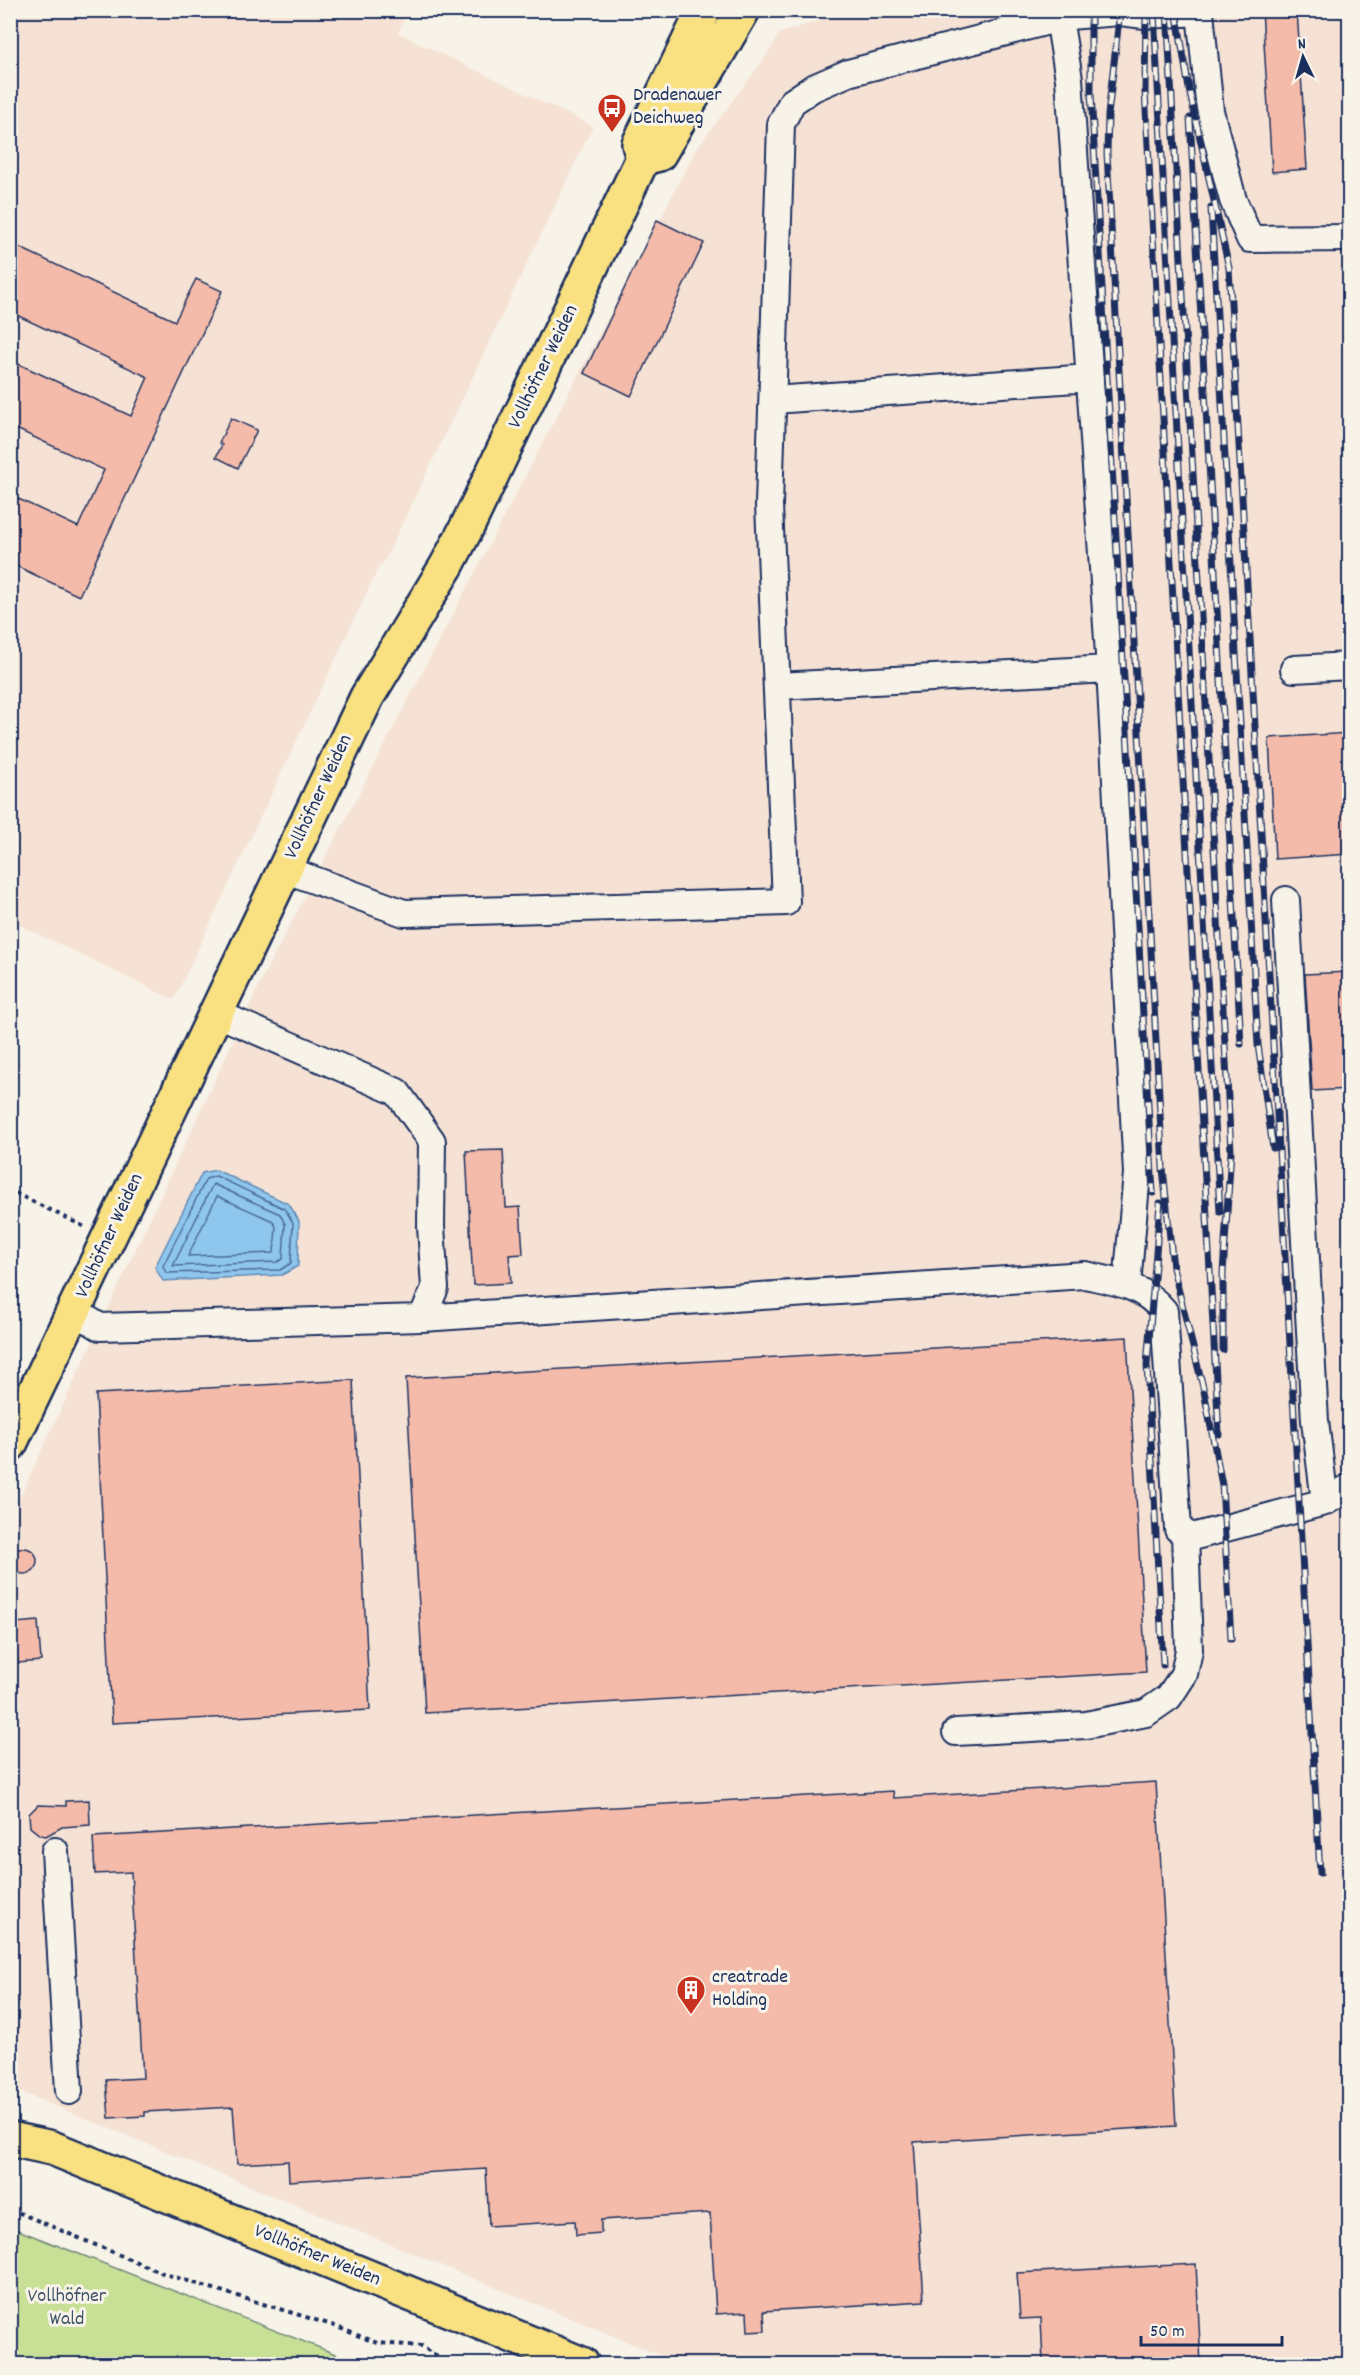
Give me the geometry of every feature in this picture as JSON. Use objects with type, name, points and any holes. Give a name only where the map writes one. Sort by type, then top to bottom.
[{"type":"main road","name":"Vollhöfner Weiden","points":[[10,1444],[367,697],[447,565],[467,527],[643,158],[639,144],[704,10]]},
{"type":"main road","points":[[643,158],[659,154],[743,10]]},
{"type":"main road","name":"Vollhöfner Weiden","points":[[10,2119],[52,2148]]},
{"type":"main road","name":"Vollhöfner Weiden","points":[[10,2139],[52,2148],[582,2364]]},
{"type":"lane","points":[[284,868],[404,913],[786,902],[769,505],[781,124],[792,102],[813,88],[848,73],[1059,18],[1101,13],[1145,15],[1200,12],[1210,111],[1233,200],[1250,239],[1350,238]]},
{"type":"lane","points":[[1059,18],[1069,79],[1110,669],[1137,1173],[1127,1285]]},
{"type":"lane","points":[[773,400],[1090,378]]},
{"type":"lane","points":[[1294,669],[1350,666]]},
{"type":"lane","points":[[777,686],[1110,669]]},
{"type":"lane","points":[[1286,900],[1316,1421],[1325,1502]]},
{"type":"lane","points":[[216,1013],[397,1092],[432,1141],[431,1226],[435,1288],[422,1318]]},
{"type":"lane","points":[[74,1311],[100,1327],[422,1318],[1085,1275],[1127,1285],[1151,1295],[1164,1311],[1178,1529],[1192,1537],[1325,1502],[1350,1487]]},
{"type":"lane","points":[[956,1732],[1086,1725],[1146,1713],[1169,1697],[1184,1674],[1189,1650],[1185,1533]]},
{"type":"lane","points":[[55,1851],[69,2091]]},
{"type":"path","points":[[10,1202],[13,1192],[108,1239]]},
{"type":"path","points":[[10,2209],[165,2274],[332,2325],[377,2343],[408,2343],[422,2346],[436,2356],[440,2364]]},
{"type":"shaded area","points":[[852,10],[1349,11],[1349,2364],[681,2364],[11,2088],[10,1518],[265,973],[697,148],[767,55],[780,33]]},
{"type":"shaded area","points":[[10,11],[408,11],[398,33],[593,126],[384,562],[379,567],[174,1000],[11,921]]},
{"type":"green space","name":"Vollhöfner Wald","points":[[10,2227],[361,2364],[11,2364]]},
{"type":"water","points":[[216,1170],[289,1204],[299,1221],[298,1266],[282,1275],[163,1281],[155,1267],[202,1173]]},
{"type":"building","points":[[1262,10],[1297,10],[1307,169],[1272,172]]},
{"type":"building","points":[[657,220],[704,243],[631,396],[584,373]]},
{"type":"building","points":[[10,243],[175,321],[196,279],[222,291],[79,596],[10,563],[10,495],[78,527],[104,470],[10,426],[10,360],[131,416],[148,377],[10,312]]},
{"type":"building","points":[[231,418],[257,430],[238,468],[216,457],[222,445],[219,443]]},
{"type":"building","points":[[1350,733],[1350,854],[1275,859],[1269,738]]},
{"type":"building","points":[[1350,972],[1350,1089],[1312,1091],[1305,974]]},
{"type":"building","points":[[503,1150],[506,1208],[520,1207],[523,1254],[509,1255],[511,1283],[473,1285],[466,1151]]},
{"type":"building","points":[[1127,1337],[1146,1672],[425,1713],[406,1378]]},
{"type":"building","points":[[353,1380],[370,1710],[112,1723],[96,1394]]},
{"type":"building","points":[[24,1548],[33,1552],[37,1561],[33,1570],[24,1574],[15,1570],[11,1561],[15,1552]]},
{"type":"building","points":[[38,1621],[41,1661],[18,1663],[15,1623]]},
{"type":"building","points":[[1156,1782],[1176,2126],[914,2142],[924,2301],[764,2311],[765,2331],[748,2332],[747,2312],[716,2314],[710,2213],[601,2220],[601,2233],[576,2235],[575,2221],[489,2226],[486,2169],[289,2181],[288,2161],[237,2164],[233,2107],[145,2112],[145,2116],[109,2118],[106,2080],[143,2078],[131,1872],[95,1874],[93,1837],[893,1791],[894,1798]]},
{"type":"building","points":[[89,1800],[90,1825],[62,1827],[46,1836],[40,1835],[30,1827],[29,1814],[38,1805],[66,1806],[66,1801]]},
{"type":"building","points":[[1196,2264],[1201,2364],[1043,2364],[1041,2318],[1020,2319],[1017,2273]]},
{"type":"railway","points":[[1091,10],[1091,93],[1153,1193]]},
{"type":"railway","points":[[1120,10],[1108,115],[1107,153],[1163,1168],[1173,1268],[1204,1391],[1222,1485],[1231,1639]]},
{"type":"railway","points":[[1146,10],[1145,91],[1219,1434]]},
{"type":"railway","points":[[1167,10],[1231,1151],[1223,1273],[1223,1350]]},
{"type":"railway","points":[[1176,10],[1189,89],[1229,268],[1320,1873]]},
{"type":"railway","points":[[1154,13],[1220,1212]]},
{"type":"railway","points":[[1190,118],[1241,1044]]},
{"type":"railway","points":[[1211,208],[1258,1045],[1273,1148]]},
{"type":"railway","points":[[1160,1203],[1147,1365],[1163,1665]]},
{"type":"place","name":"Dradenauer Deichweg","points":[[612,134]]},
{"type":"place","name":"creatrade Holding","points":[[691,2016]]}]
